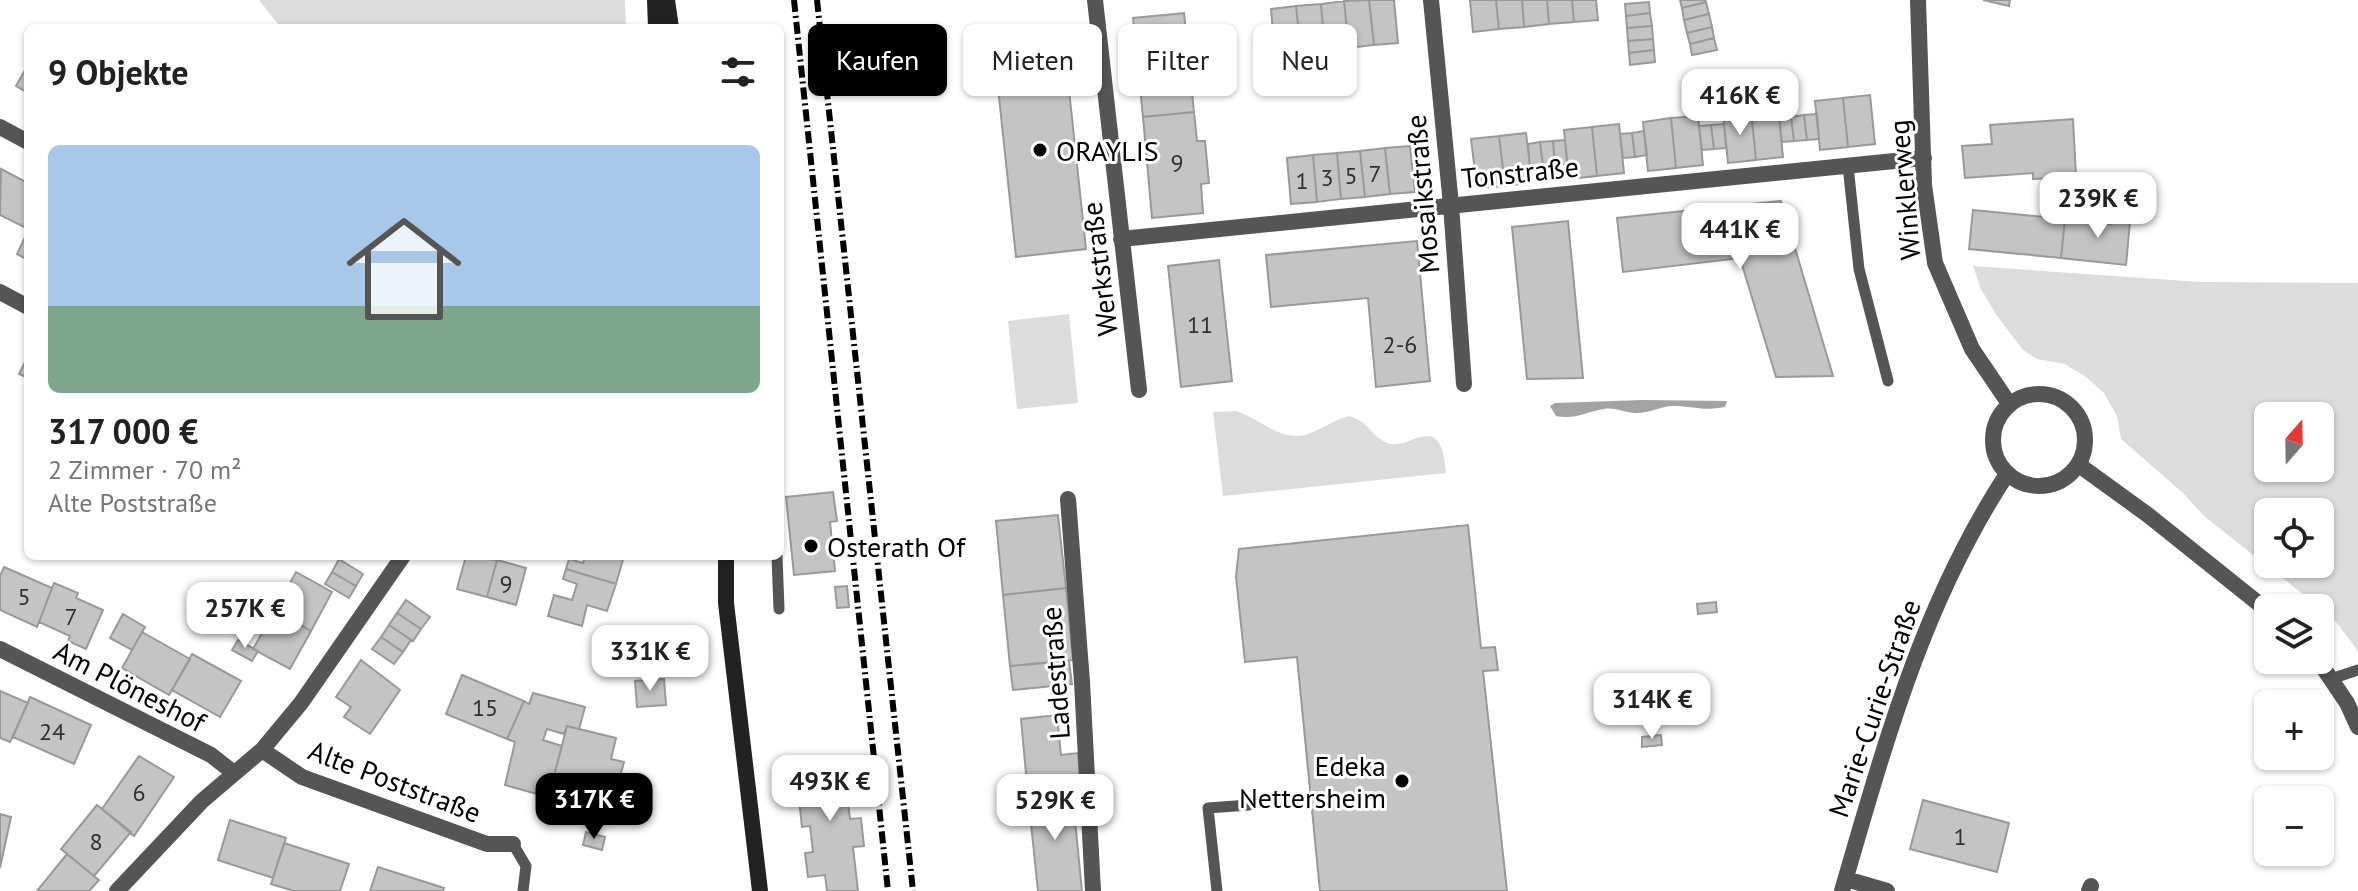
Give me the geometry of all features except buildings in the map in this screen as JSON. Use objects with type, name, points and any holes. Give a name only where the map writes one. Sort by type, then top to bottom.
[{"type":"main road","points":[[655,0],[656,24]]},
{"type":"main road","points":[[667,0],[670,24]]},
{"type":"main road","points":[[714,560],[726,603]]},
{"type":"main road","points":[[726,560],[726,603],[760,891]]},
{"type":"street","name":"Werkstraße","points":[[1095,0],[1139,390]]},
{"type":"street","name":"Mosaikstraße","points":[[1431,0],[1464,384]]},
{"type":"street","name":"Winklerweg","points":[[1918,0],[1924,185],[1935,263],[1972,349],[2010,405]]},
{"type":"street","points":[[0,127],[24,140]]},
{"type":"street","name":"Tonstraße","points":[[1121,239],[1924,158]]},
{"type":"street","points":[[0,292],[24,305]]},
{"type":"street","points":[[2037,394],[2049,395],[2069,405],[2078,413],[2086,435],[2085,451],[2079,465],[2067,478],[2052,485],[2039,487],[2022,484],[1999,464],[1993,441],[1999,416],[2022,397],[2037,394]]},
{"type":"street","points":[[2079,465],[2148,515],[2254,600]]},
{"type":"street","name":"Marie-Curie-Straße","points":[[1887,891],[1844,885],[1912,661],[1943,589],[1984,510],[2007,474]]},
{"type":"street","name":"Ladestraße","points":[[1068,499],[1093,891]]},
{"type":"street","name":"Alte Poststraße","points":[[117,891],[175,828],[262,750],[301,703],[400,560]]},
{"type":"street","name":"Am Plöneshof","points":[[0,649],[211,755],[234,773]]},
{"type":"street","points":[[2328,674],[2358,727]]},
{"type":"street","name":"Alte Poststraße","points":[[262,750],[302,777],[487,844],[513,844]]},
{"type":"lane","points":[[1848,166],[1859,269],[1888,381]]},
{"type":"lane","points":[[777,560],[779,609]]},
{"type":"lane","points":[[2331,679],[2358,670]]},
{"type":"lane","points":[[1217,891],[1208,808],[1249,805]]},
{"type":"lane","points":[[513,844],[526,866],[523,891]]},
{"type":"shaded area","points":[[259,0],[625,0],[626,24],[278,24]]},
{"type":"shaded area","points":[[1973,266],[2200,282],[2358,283],[2358,651],[2334,619],[2334,594],[2303,594],[2282,578],[2334,578],[2334,498],[2254,498],[2254,556],[2204,516],[2183,493],[2121,439],[2117,416],[2104,393],[2065,364],[2037,359],[2023,350],[1981,289]]},
{"type":"shaded area","points":[[1069,314],[1078,403],[1017,409],[1008,321]]},
{"type":"shaded area","points":[[1727,401],[1725,407],[1718,408],[1671,406],[1634,413],[1608,409],[1569,417],[1556,416],[1550,406],[1555,403]]},
{"type":"shaded area","points":[[1236,411],[1289,435],[1308,434],[1349,416],[1362,422],[1385,442],[1404,443],[1431,436],[1438,441],[1443,452],[1446,473],[1223,496],[1213,412]]},
{"type":"railway","points":[[794,0],[888,891]]},
{"type":"railway","points":[[817,0],[913,891]]},
{"type":"place","name":"ORAYLIS","points":[[1040,150]]},
{"type":"place","name":"Osterath Of","points":[[811,546]]},
{"type":"place","name":"Edeka Nettersheim","points":[[1402,781]]}]
